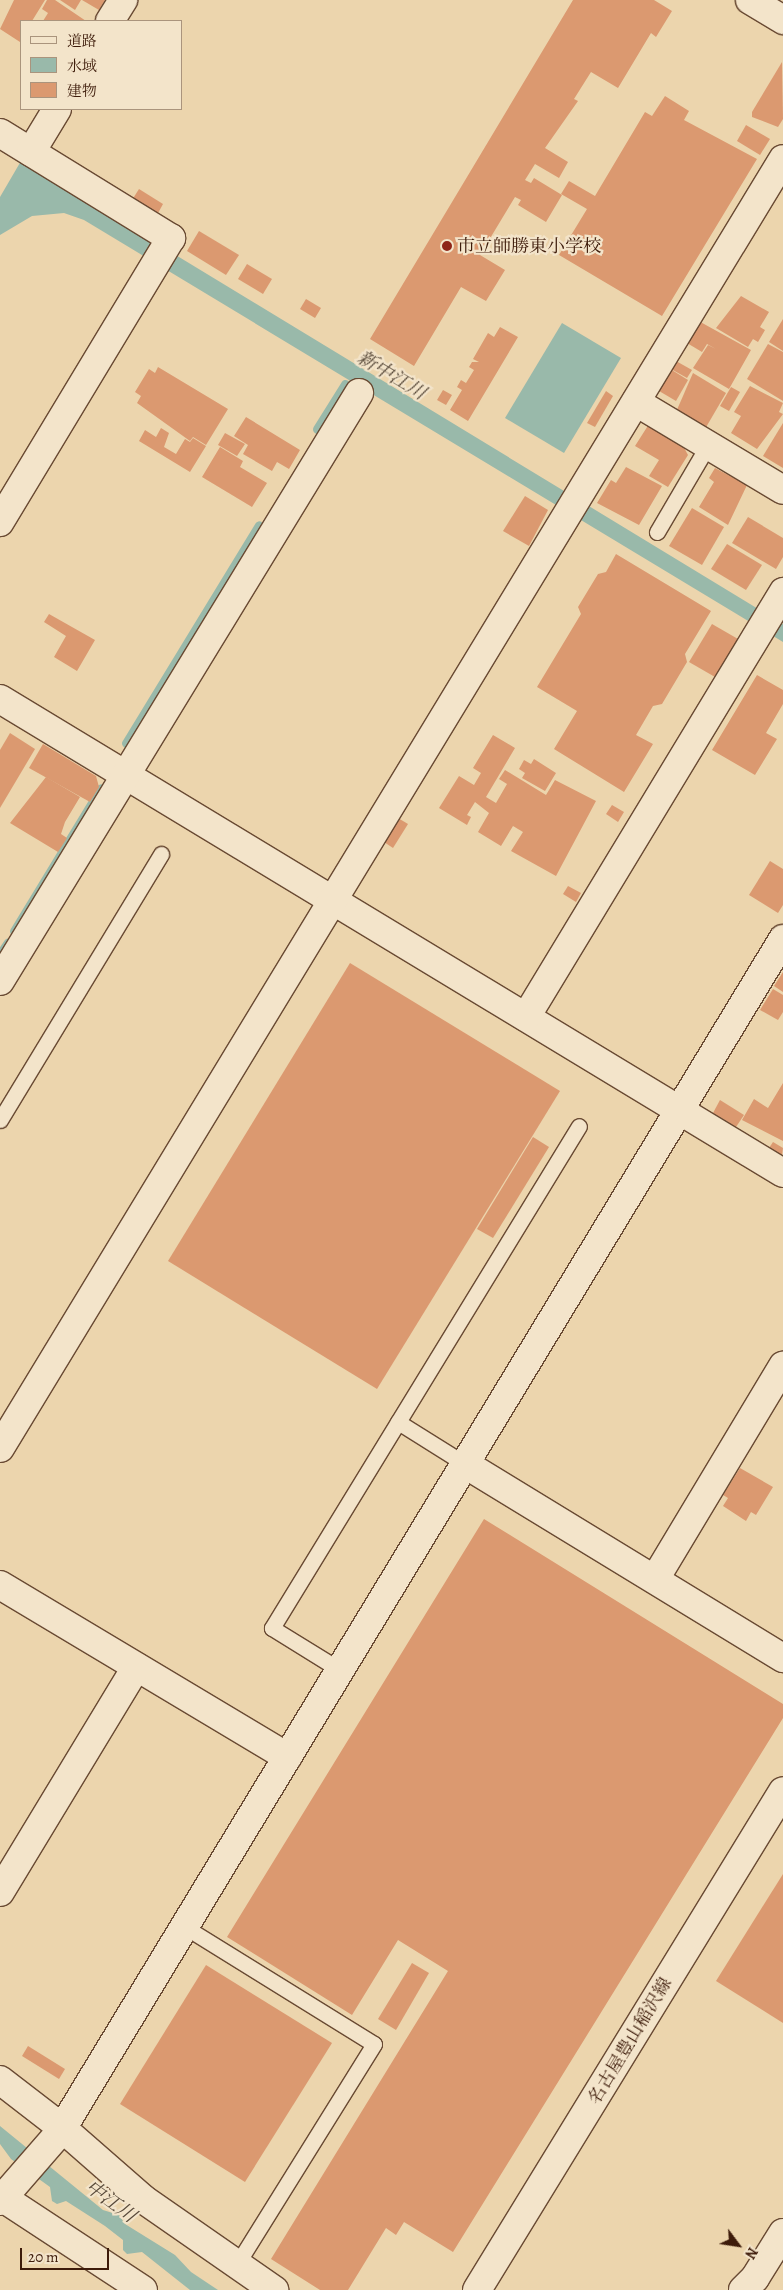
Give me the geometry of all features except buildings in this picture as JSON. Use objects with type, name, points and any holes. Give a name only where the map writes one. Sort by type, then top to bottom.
[{"type":"street","points":[[111,20],[123,0]]},
{"type":"street","points":[[750,0],[783,20]]},
{"type":"street","points":[[31,152],[56,110]]},
{"type":"street","points":[[0,133],[171,238],[0,522]]},
{"type":"street","points":[[0,1448],[335,901],[563,520],[783,159]]},
{"type":"street","points":[[0,981],[359,393]]},
{"type":"street","points":[[636,402],[783,490]]},
{"type":"street","points":[[526,1017],[778,600]]},
{"type":"street","points":[[0,699],[783,1173]]},
{"type":"street","points":[[143,2290],[4,2195],[61,2130],[678,1109],[783,939]]},
{"type":"street","points":[[655,1579],[783,1366]]},
{"type":"street","points":[[465,1464],[783,1658]]},
{"type":"street","points":[[0,1585],[287,1757]]},
{"type":"street","points":[[0,1892],[136,1667]]},
{"type":"street","name":"名古屋豊山稲沢線","points":[[477,2290],[783,1791]]},
{"type":"street","points":[[0,2080],[143,2199],[274,2290]]},
{"type":"street","points":[[743,2290],[755,2278],[783,2233]]},
{"type":"lane","points":[[657,532],[708,445]]},
{"type":"lane","points":[[0,1120],[162,854]]},
{"type":"lane","points":[[340,1670],[272,1628],[579,1126]]},
{"type":"lane","points":[[398,1422],[465,1464]]},
{"type":"lane","points":[[185,1927],[374,2044],[237,2264]]},
{"type":"water","points":[[21,161],[783,624],[783,642],[84,220],[64,213],[32,216],[0,235],[0,197]]},
{"type":"water","points":[[562,323],[621,358],[564,453],[505,418]]},
{"type":"water","points":[[0,2126],[103,2210],[119,2215],[125,2224],[175,2255],[191,2272],[218,2290],[190,2290],[142,2252],[127,2254],[123,2250],[123,2240],[105,2226],[66,2201],[57,2204],[52,2201],[50,2187],[11,2159],[0,2144]]},
{"type":"waterway","points":[[317,429],[345,384]]},
{"type":"waterway","points":[[126,743],[259,525]]},
{"type":"waterway","points":[[14,931],[101,788]]},
{"type":"waterway","points":[[0,954],[8,942]]},
{"type":"place","name":"市立師勝東小学校","points":[[447,246]]},
{"type":"water label","name":"新中江川","points":[[391,376]]},
{"type":"water label","name":"中江川","points":[[110,2202]]}]
